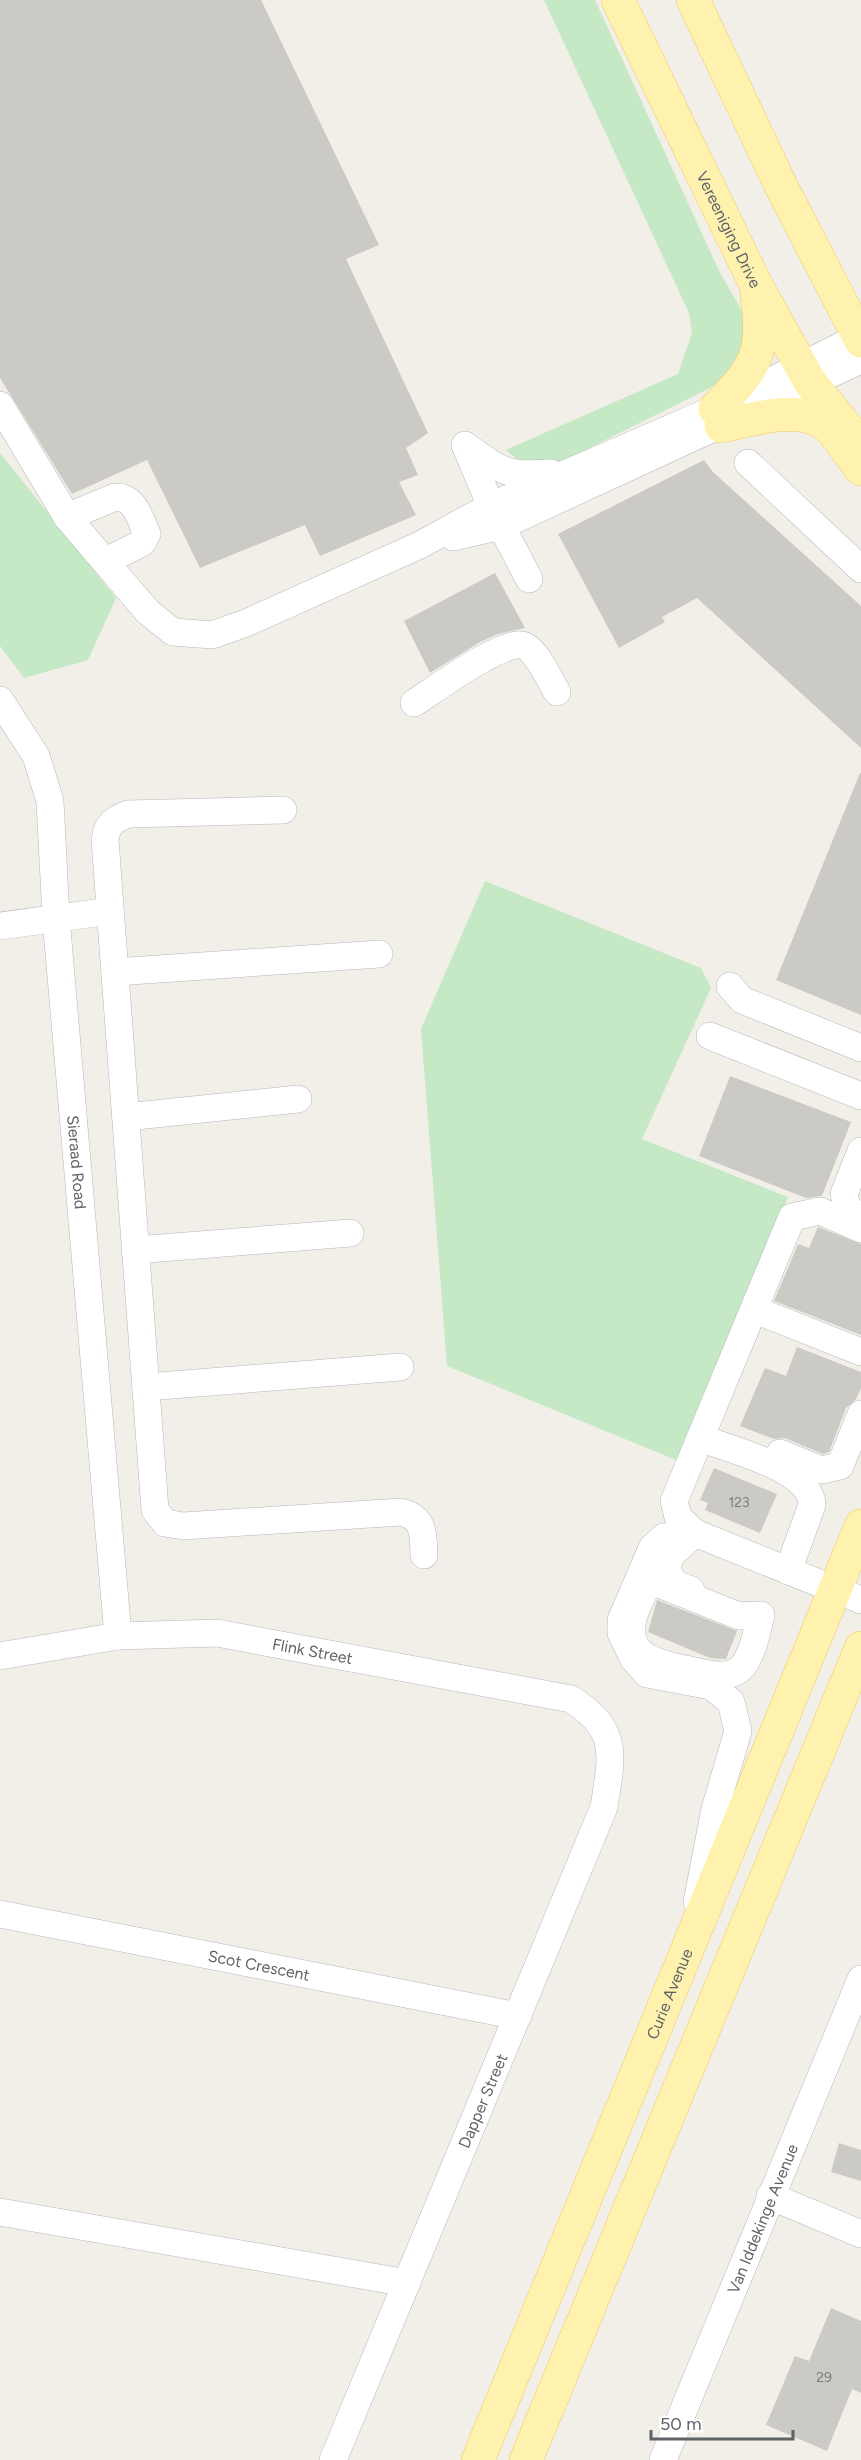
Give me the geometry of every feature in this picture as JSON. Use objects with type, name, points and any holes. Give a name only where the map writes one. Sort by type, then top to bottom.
[{"type":"main road","name":"Vereeniging Drive","points":[[618,0],[756,285],[805,373],[861,445]]},
{"type":"main road","points":[[693,0],[781,186],[860,343]]},
{"type":"main road","points":[[718,417],[746,377],[760,347],[761,327],[756,285]]},
{"type":"main road","points":[[718,417],[778,414],[800,416],[825,424],[861,469]]},
{"type":"main road","name":"Curie Avenue","points":[[480,2453],[690,1942],[848,1595],[861,1526]]},
{"type":"main road","points":[[526,2460],[861,1648]]},
{"type":"street","points":[[0,405],[67,517],[148,612],[173,632],[212,635],[246,623],[420,545],[496,516],[718,417],[860,343]]},
{"type":"street","points":[[465,445],[495,467],[518,475],[569,482],[530,528],[529,579],[496,516],[465,445]]},
{"type":"street","points":[[748,463],[861,569]]},
{"type":"street","points":[[67,517],[116,497],[123,497],[132,503],[147,534],[146,538],[142,543],[106,561]]},
{"type":"street","points":[[414,703],[498,650],[516,644],[524,645],[530,651],[557,692]]},
{"type":"street","name":"Sieraad Road","points":[[0,700],[36,756],[50,801],[56,918],[118,1636]]},
{"type":"street","points":[[283,810],[128,814],[115,819],[107,826],[105,840],[155,1510],[165,1522],[183,1526],[401,1512],[417,1520],[423,1528],[423,1555]]},
{"type":"street","points":[[0,926],[110,911]]},
{"type":"street","points":[[115,972],[379,954]]},
{"type":"street","points":[[730,986],[742,1000],[861,1048]]},
{"type":"street","points":[[710,1036],[861,1096]]},
{"type":"street","points":[[126,1117],[298,1099]]},
{"type":"street","points":[[861,1151],[844,1194],[848,1210],[861,1215]]},
{"type":"street","points":[[848,1595],[695,1533],[678,1517],[674,1501],[792,1217],[820,1211],[861,1229]]},
{"type":"street","points":[[135,1250],[350,1233]]},
{"type":"street","points":[[755,1310],[861,1352]]},
{"type":"street","points":[[146,1387],[400,1367]]},
{"type":"street","points":[[703,1430],[821,1470],[840,1466],[861,1414]]},
{"type":"street","points":[[703,1430],[788,1472],[805,1485],[812,1505],[788,1571]]},
{"type":"street","points":[[638,1581],[653,1577],[761,1615],[768,1630],[750,1675],[736,1683],[711,1686],[646,1674],[633,1658],[621,1633],[621,1620],[652,1548],[664,1537],[695,1533]]},
{"type":"street","points":[[675,1584],[666,1569],[671,1555],[695,1533]]},
{"type":"street","points":[[654,1582],[739,1616],[761,1615],[742,1667],[729,1675],[715,1675],[655,1663],[640,1652],[633,1638],[633,1619],[646,1587],[654,1582]]},
{"type":"street","name":"Flink Street","points":[[0,1656],[118,1636],[217,1633],[571,1699],[593,1713],[607,1736]]},
{"type":"street","points":[[690,1942],[714,1809],[738,1731],[731,1701],[711,1686]]},
{"type":"street","name":"Dapper Street","points":[[333,2460],[604,1807],[610,1763],[607,1736]]},
{"type":"street","name":"Scot Crescent","points":[[0,1914],[518,2016]]},
{"type":"street","name":"Van Iddekinge Avenue","points":[[663,2460],[861,1979]]},
{"type":"street","points":[[770,2196],[861,2234]]},
{"type":"street","points":[[0,2212],[407,2283]]},
{"type":"green space","points":[[544,0],[595,0],[720,273],[751,326],[730,378],[555,465],[519,461],[506,450],[678,374],[692,333],[689,313]]},
{"type":"green space","points":[[0,453],[116,598],[88,660],[24,678],[0,646]]},
{"type":"green space","points":[[485,881],[701,968],[711,988],[642,1139],[788,1197],[676,1460],[447,1366],[421,1029]]},
{"type":"building","points":[[0,0],[261,0],[379,245],[346,259],[428,433],[406,448],[418,475],[399,482],[416,515],[320,556],[305,525],[200,568],[147,460],[72,494],[0,378]]},
{"type":"building","points":[[704,460],[713,472],[861,606],[861,748],[697,598],[662,617],[665,622],[619,648],[558,534]]},
{"type":"building","points":[[495,573],[525,628],[498,634],[480,642],[430,673],[404,621]]},
{"type":"building","points":[[861,773],[861,1015],[776,980]]},
{"type":"building","points":[[730,1076],[851,1122],[822,1196],[806,1198],[699,1156]]},
{"type":"building","points":[[818,1227],[861,1244],[861,1335],[774,1301],[798,1244],[809,1248]]},
{"type":"building","points":[[797,1347],[861,1372],[861,1388],[856,1399],[846,1408],[829,1452],[823,1454],[785,1438],[774,1439],[740,1426],[765,1368],[786,1376]]},
{"type":"building","points":[[714,1468],[777,1494],[760,1533],[705,1510],[708,1503],[700,1500]]},
{"type":"building","points":[[657,1600],[737,1631],[726,1659],[710,1658],[648,1632]]},
{"type":"building","points":[[839,2143],[861,2150],[861,2181],[831,2172]]},
{"type":"building","points":[[831,2308],[861,2321],[861,2393],[852,2389],[827,2451],[766,2425],[795,2356],[809,2361]]}]
